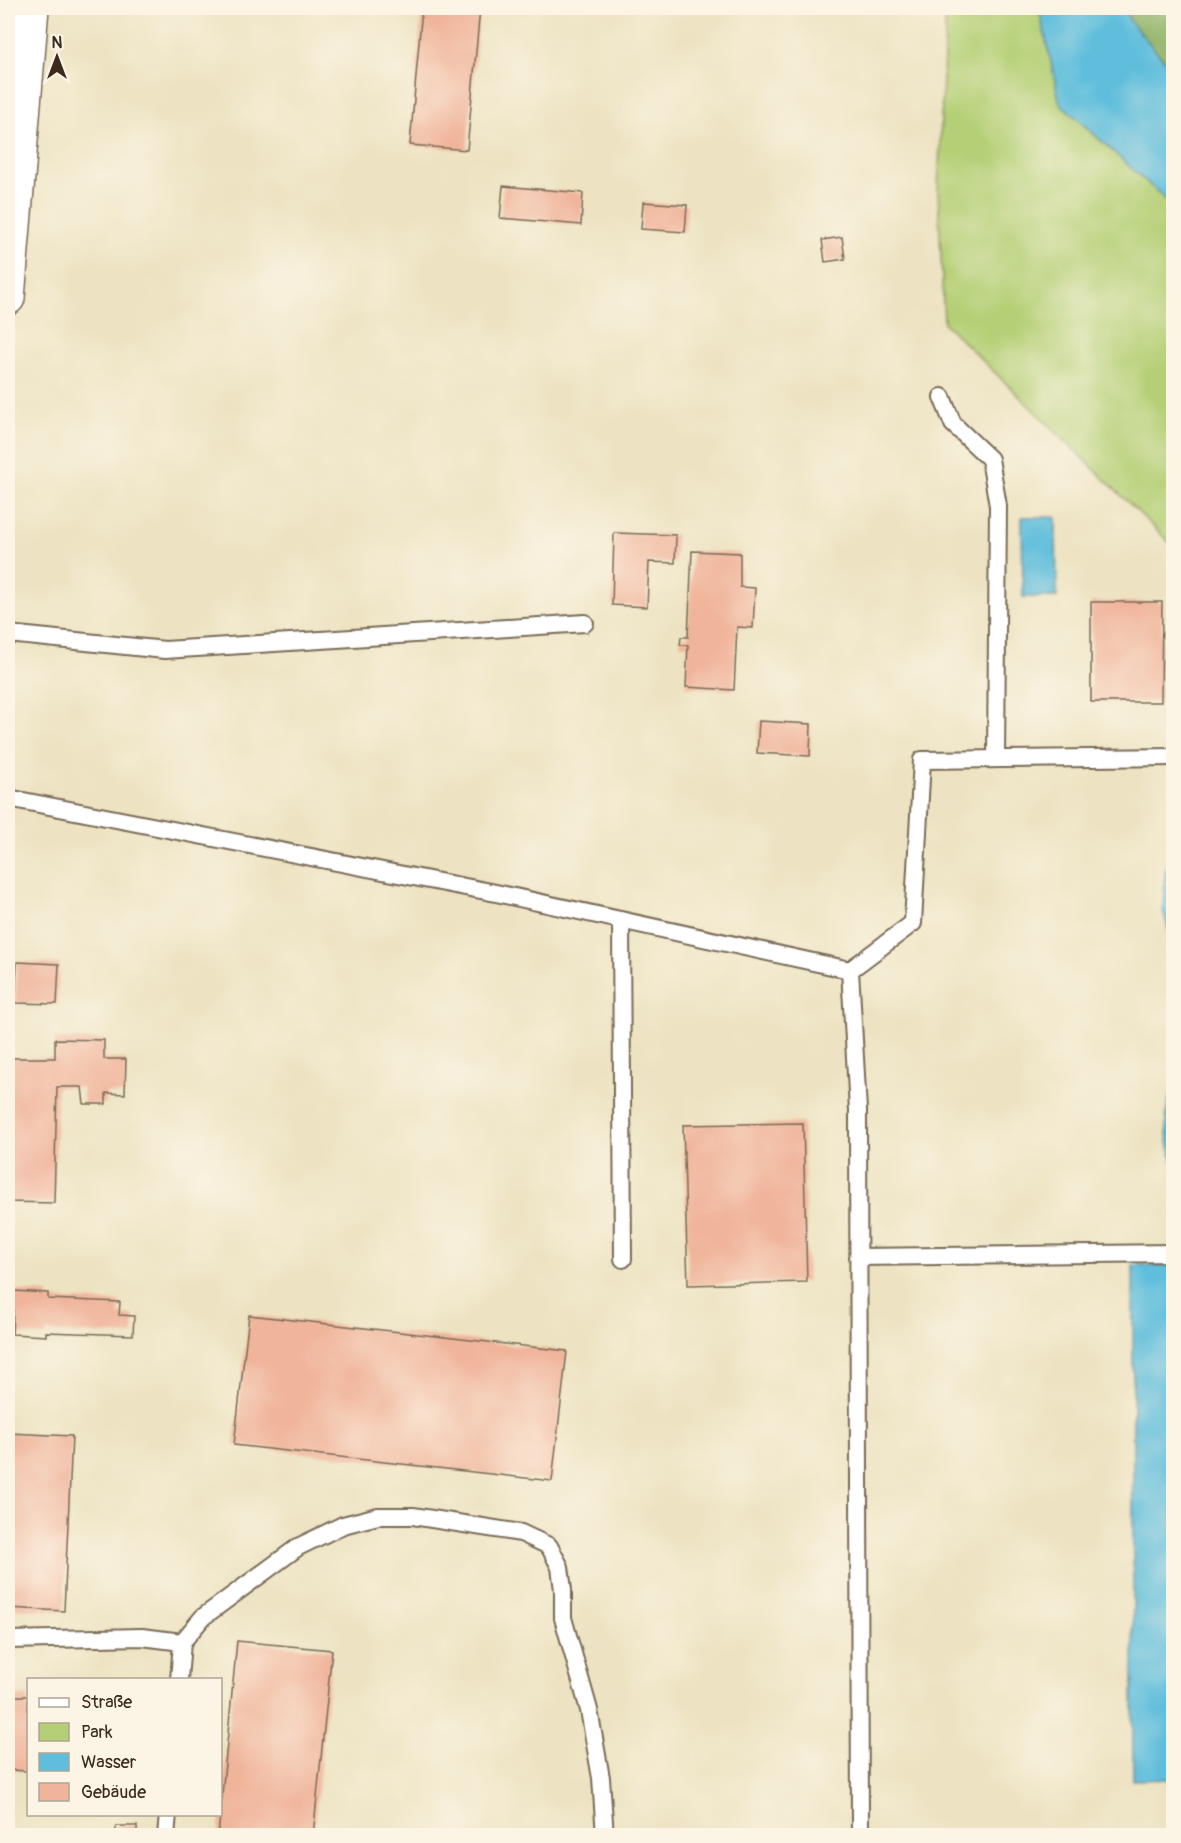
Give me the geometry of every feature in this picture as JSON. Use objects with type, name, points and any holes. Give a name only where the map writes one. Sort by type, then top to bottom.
[{"type":"street","points":[[8,298],[32,8]]},
{"type":"lane","points":[[942,397],[953,424],[990,459],[998,506],[996,759]]},
{"type":"lane","points":[[8,634],[165,650],[585,623]]},
{"type":"lane","points":[[8,798],[495,893],[850,970],[913,923],[922,760],[1173,757]]},
{"type":"lane","points":[[621,920],[623,1259]]},
{"type":"lane","points":[[850,970],[858,1110],[860,1836]]},
{"type":"lane","points":[[858,1257],[1173,1253]]},
{"type":"lane","points":[[179,1678],[182,1642],[203,1617],[298,1547],[343,1526],[378,1516],[413,1516],[521,1533],[549,1546],[560,1567],[563,1618],[588,1710],[601,1778],[604,1836]]},
{"type":"lane","points":[[8,1640],[142,1637],[182,1642]]},
{"type":"lane","points":[[166,1836],[168,1816]]},
{"type":"green space","points":[[946,8],[1039,8],[1060,103],[1173,206],[1173,546],[944,323],[938,191]]},
{"type":"green space","points":[[1126,8],[1173,8],[1173,70],[1129,20]]},
{"type":"water","points":[[1039,8],[1126,8],[1129,20],[1173,70],[1173,206],[1060,103]]},
{"type":"water","points":[[1022,517],[1056,517],[1057,597],[1023,597]]},
{"type":"water","points":[[1173,852],[1174,946],[1163,910],[1165,872]]},
{"type":"water","points":[[1173,1087],[1173,1163],[1168,1143],[1166,1115]]},
{"type":"water","points":[[1133,1265],[1173,1265],[1173,1779],[1133,1780]]},
{"type":"building","points":[[422,8],[480,8],[467,150],[410,145]]},
{"type":"building","points":[[503,186],[583,193],[581,225],[500,218]]},
{"type":"building","points":[[643,202],[687,205],[685,232],[641,229]]},
{"type":"building","points":[[842,237],[845,259],[825,262],[822,240]]},
{"type":"building","points":[[614,533],[676,535],[675,563],[649,562],[647,607],[612,605]]},
{"type":"building","points":[[692,551],[740,553],[740,587],[755,588],[753,628],[737,627],[734,690],[686,687],[688,645],[680,645],[681,637],[688,637]]},
{"type":"building","points":[[1091,602],[1162,602],[1161,702],[1091,702]]},
{"type":"building","points":[[759,721],[811,724],[810,756],[757,753]]},
{"type":"building","points":[[17,962],[59,964],[57,1004],[15,1003]]},
{"type":"building","points":[[55,1039],[104,1040],[104,1059],[126,1059],[125,1094],[106,1093],[106,1104],[84,1104],[82,1087],[57,1087],[54,1203],[8,1202],[11,1058],[55,1058]]},
{"type":"building","points":[[803,1123],[807,1282],[688,1285],[683,1125]]},
{"type":"building","points":[[14,1291],[48,1293],[48,1299],[120,1302],[119,1315],[134,1316],[133,1335],[46,1332],[46,1336],[12,1334]]},
{"type":"building","points":[[249,1315],[567,1351],[552,1481],[234,1445]]},
{"type":"building","points":[[8,1433],[72,1436],[64,1611],[8,1608]]},
{"type":"building","points":[[237,1641],[332,1650],[313,1836],[218,1836],[220,1816],[222,1816]]},
{"type":"building","points":[[8,1696],[27,1696],[27,1771],[8,1770]]},
{"type":"building","points":[[116,1826],[137,1826],[137,1836],[116,1836]]}]
